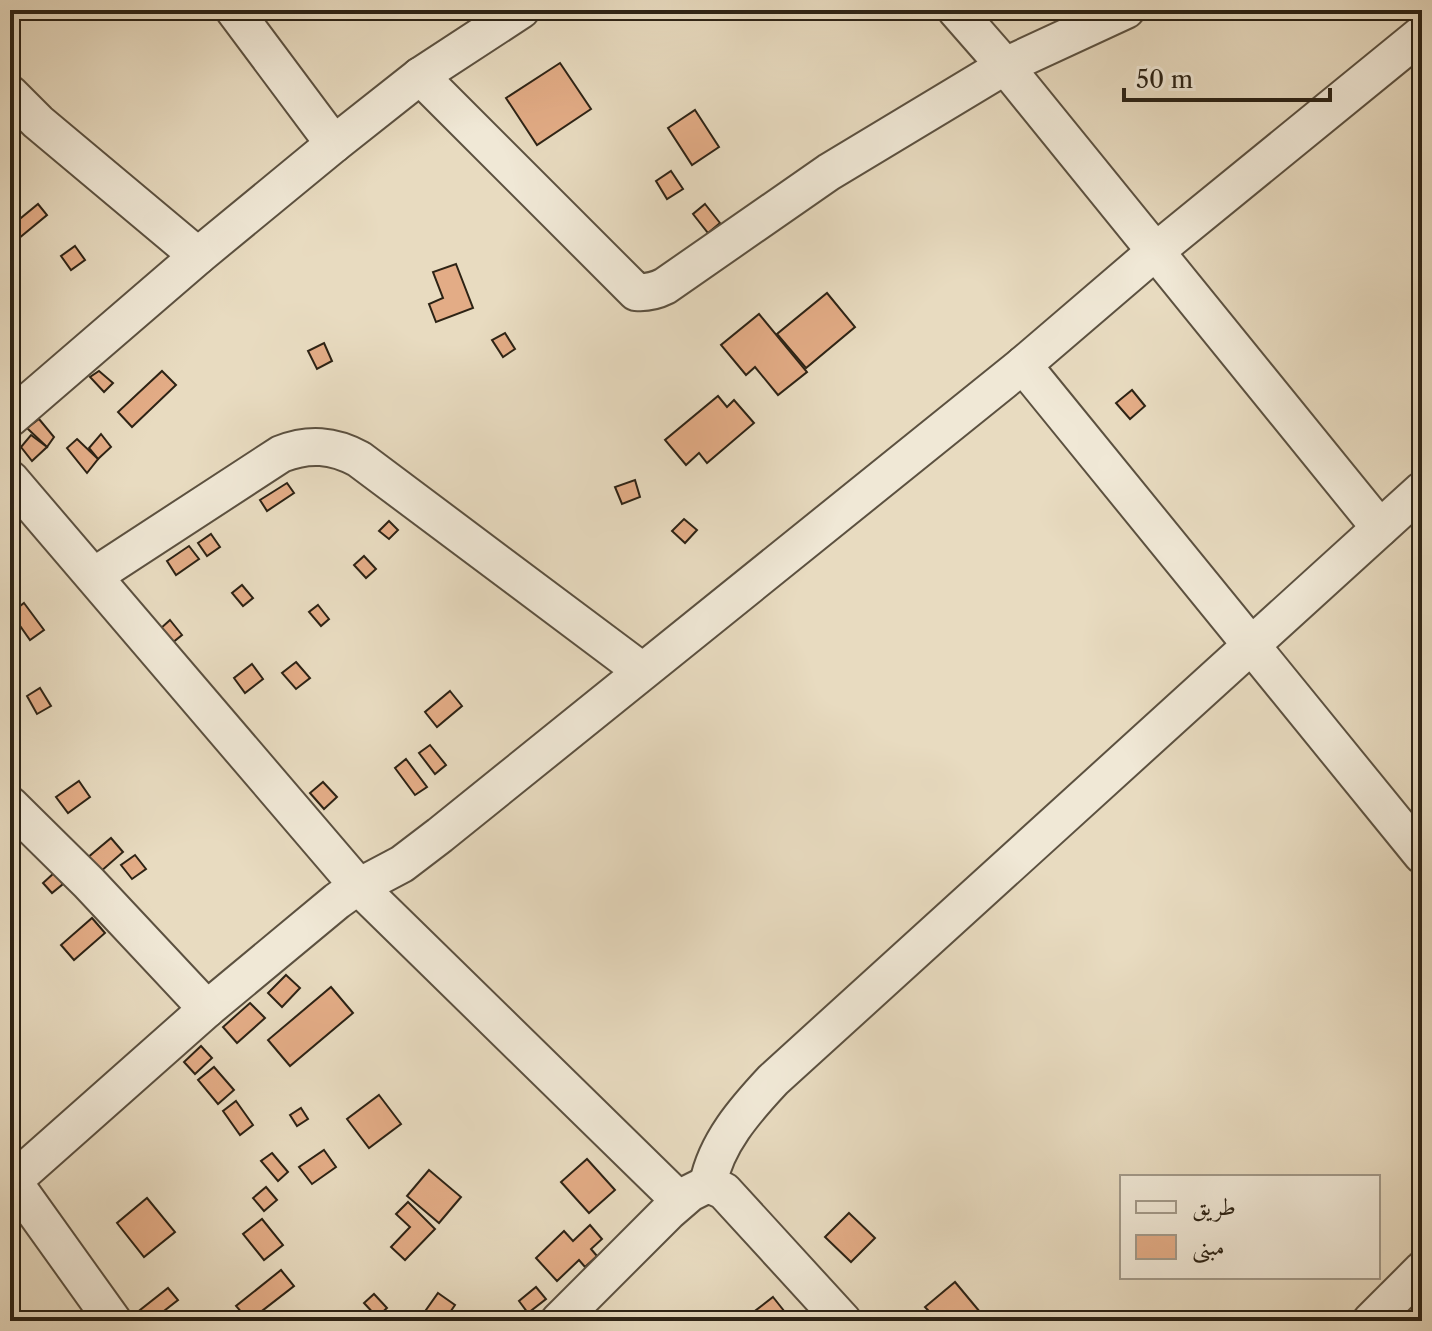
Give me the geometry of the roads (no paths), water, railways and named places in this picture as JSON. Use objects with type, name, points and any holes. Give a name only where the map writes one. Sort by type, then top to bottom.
[{"type":"street","points":[[234,10],[334,144]]},
{"type":"street","points":[[10,418],[334,144],[420,76],[521,10]]},
{"type":"street","points":[[956,10],[1005,66],[1380,528]]},
{"type":"street","points":[[420,76],[636,292],[645,293],[665,286],[829,172],[1005,66],[1126,10]]},
{"type":"street","points":[[113,1321],[12,1179],[207,1009],[337,901],[422,850],[1023,365],[1156,251],[1422,34]]},
{"type":"street","points":[[10,94],[38,122],[198,256]]},
{"type":"street","points":[[1023,365],[1422,855]]},
{"type":"street","points":[[94,576],[281,454],[307,446],[334,448],[359,459],[642,671]]},
{"type":"street","points":[[10,479],[359,887],[694,1193],[724,1191],[843,1321]]},
{"type":"street","points":[[559,1321],[694,1193],[735,1124],[773,1080],[1422,490]]},
{"type":"street","points":[[10,805],[89,883],[207,1009]]},
{"type":"street","points":[[1371,1321],[1422,1270]]}]
